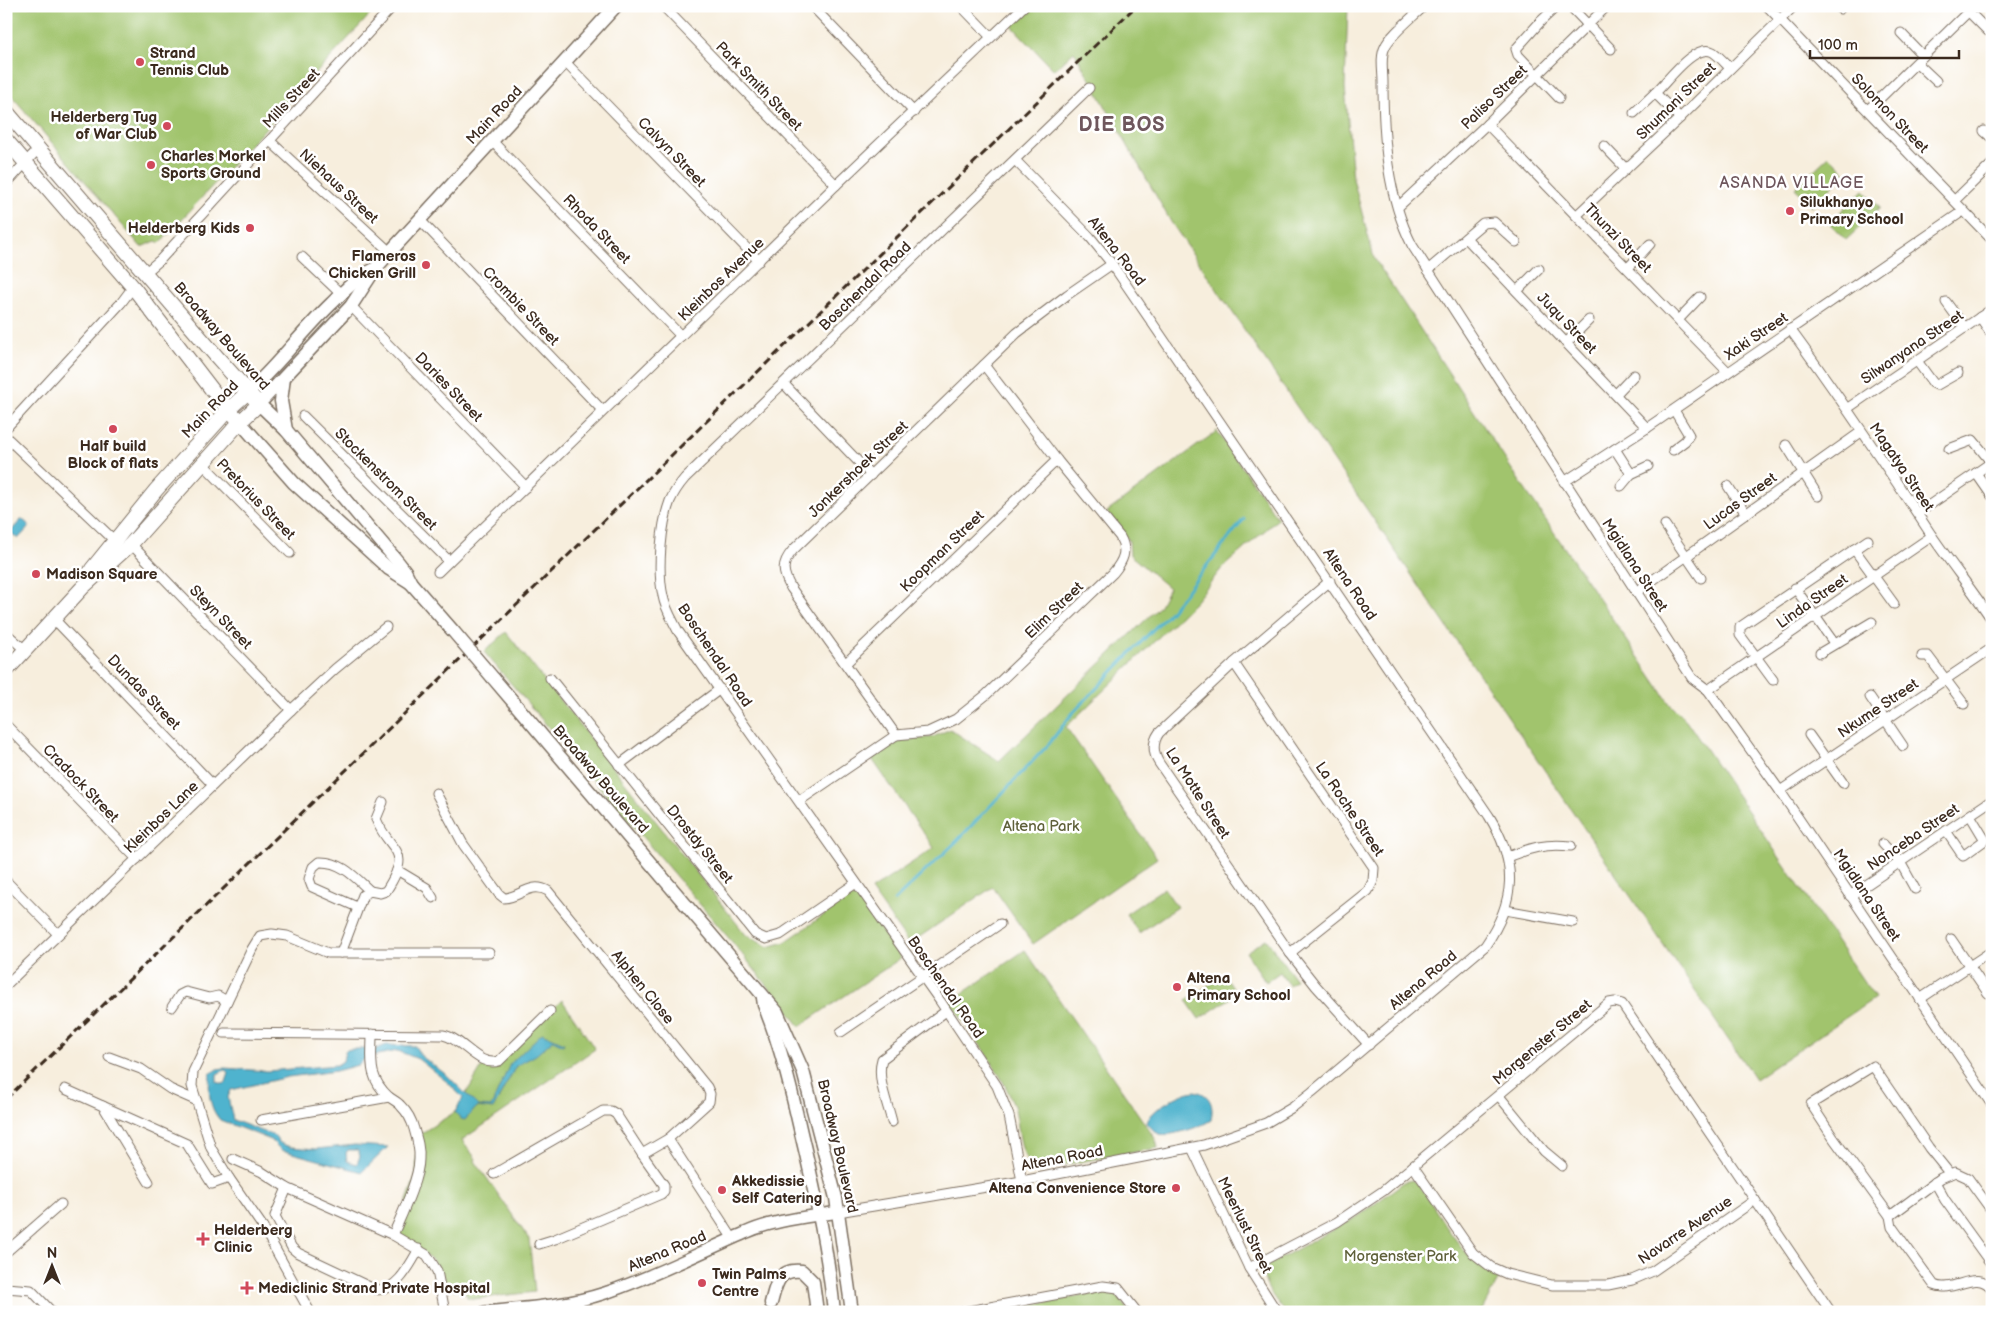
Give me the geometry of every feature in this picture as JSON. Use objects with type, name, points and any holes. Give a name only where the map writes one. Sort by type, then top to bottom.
[{"type":"main road","name":"Main Road","points":[[6,671],[83,587],[131,544],[240,422],[351,306],[375,269],[390,252],[616,6]]},
{"type":"main road","name":"Broadway Boulevard","points":[[6,111],[248,392],[286,430],[406,571],[411,583]]},
{"type":"main road","name":"Broadway Boulevard","points":[[6,140],[132,288],[240,422],[294,483],[389,569],[411,583],[777,1012],[803,1071],[836,1198],[852,1312]]},
{"type":"main road","name":"Main Road","points":[[83,587],[92,569],[156,490],[229,409],[263,378],[309,326],[341,294],[361,276],[375,269]]},
{"type":"main road","points":[[284,378],[282,401],[286,430]]},
{"type":"main road","name":"Broadway Boulevard","points":[[764,998],[764,1005],[772,1024],[788,1078],[819,1215],[834,1312]]},
{"type":"main road","points":[[771,1303],[776,1284],[781,1276],[790,1270],[802,1271],[813,1282],[817,1312]]},
{"type":"street","name":"Mills Street","points":[[146,272],[160,260],[393,6]]},
{"type":"street","name":"Park Smith Street","points":[[663,6],[836,185]]},
{"type":"street","points":[[812,6],[914,112]]},
{"type":"street","points":[[961,6],[990,37]]},
{"type":"street","name":"Kleinbos Avenue","points":[[438,572],[836,185],[1024,6]]},
{"type":"street","name":"Mgidlana Street","points":[[1424,6],[1386,45],[1383,57],[1383,112],[1392,186],[1404,229],[1428,270],[1692,678],[1708,690],[1780,791],[1991,1103]]},
{"type":"street","points":[[1557,6],[1516,49],[1518,54],[1559,98]]},
{"type":"street","points":[[1570,6],[1611,49]]},
{"type":"street","name":"Paliso Street","points":[[1398,207],[1487,124],[1607,6]]},
{"type":"street","name":"Solomon Street","points":[[1767,6],[1992,240]]},
{"type":"street","name":"Shumani Street","points":[[1577,215],[1680,118],[1794,6]]},
{"type":"street","points":[[1868,110],[1971,9],[1988,31]]},
{"type":"street","points":[[1901,33],[1936,81]]},
{"type":"street","points":[[1634,113],[1689,58],[1700,51],[1714,52],[1730,68]]},
{"type":"street","name":"Calvyn Street","points":[[565,62],[759,261]]},
{"type":"street","name":"Boschendal Road","points":[[1022,1181],[1009,1116],[1001,1094],[922,976],[678,631],[663,598],[660,583],[660,555],[668,509],[677,488],[685,478],[1089,88]]},
{"type":"street","points":[[1655,93],[1680,118]]},
{"type":"street","name":"Thunzi Street","points":[[1487,124],[1728,372]]},
{"type":"street","points":[[1984,131],[1992,138]]},
{"type":"street","name":"Niehaus Street","points":[[270,141],[390,252]]},
{"type":"street","name":"Rhoda Street","points":[[492,141],[681,336]]},
{"type":"street","points":[[1604,146],[1626,168]]},
{"type":"street","points":[[6,184],[38,149]]},
{"type":"street","name":"Altena Road","points":[[485,1312],[549,1309],[617,1289],[746,1232],[766,1226],[819,1215],[1022,1181],[1192,1148],[1245,1132],[1275,1118],[1312,1092],[1485,946],[1498,928],[1505,910],[1509,890],[1508,857],[1500,834],[1489,816],[1112,264],[1090,237],[1015,160]]},
{"type":"street","points":[[1955,200],[1992,164]]},
{"type":"street","name":"Xaki Street","points":[[1564,482],[1674,410],[1963,211]]},
{"type":"street","name":"Crombie Street","points":[[420,220],[603,411]]},
{"type":"street","points":[[1428,270],[1483,223],[1494,222],[1516,242]]},
{"type":"street","name":"Juqu Street","points":[[1466,238],[1647,428]]},
{"type":"street","points":[[1628,268],[1650,244]]},
{"type":"street","points":[[302,257],[341,294]]},
{"type":"street","name":"Jonkershoek Street","points":[[896,735],[846,663],[790,588],[784,570],[785,560],[1032,320],[1112,264]]},
{"type":"street","points":[[1517,291],[1539,270]]},
{"type":"street","points":[[6,428],[117,307],[132,288]]},
{"type":"street","points":[[1678,320],[1700,297]]},
{"type":"street","points":[[1946,302],[1965,328]]},
{"type":"street","name":"Daries Street","points":[[351,306],[526,487]]},
{"type":"street","name":"Silwanyana Street","points":[[1848,408],[1992,309]]},
{"type":"street","points":[[1980,317],[1992,335]]},
{"type":"street","points":[[1567,342],[1588,320]]},
{"type":"street","name":"Magatya Street","points":[[1790,329],[1848,408],[1932,536],[1991,616]]},
{"type":"street","points":[[1917,361],[1933,384],[1937,385],[1958,373]]},
{"type":"street","name":"Elim Street","points":[[799,801],[896,735],[928,732],[956,719],[986,695],[1119,566],[1125,551],[1120,537],[1057,460],[984,365]]},
{"type":"street","points":[[1616,394],[1634,375]]},
{"type":"street","points":[[784,384],[871,475]]},
{"type":"street","points":[[1673,450],[1685,441],[1689,435],[1674,410]]},
{"type":"street","name":"Stockenstrom Street","points":[[303,416],[449,561]]},
{"type":"street","name":"Lucas Street","points":[[1636,592],[1862,432]]},
{"type":"street","points":[[6,437],[115,541]]},
{"type":"street","points":[[1918,512],[1991,462],[1972,440],[1949,449]]},
{"type":"street","points":[[1786,445],[1818,496]]},
{"type":"street","points":[[1614,449],[1631,474]]},
{"type":"street","name":"Koopman Street","points":[[846,663],[1057,460]]},
{"type":"street","name":"Pretorius Street","points":[[203,464],[290,553]]},
{"type":"street","points":[[1621,486],[1631,474],[1648,466]]},
{"type":"street","points":[[1976,473],[1992,496]]},
{"type":"street","points":[[1728,486],[1746,514]]},
{"type":"street","points":[[1665,525],[1700,578]]},
{"type":"street","name":"Linda Street","points":[[1708,690],[1932,536]]},
{"type":"street","points":[[1773,680],[1740,635],[1740,627],[1868,540]]},
{"type":"street","name":"Steyn Street","points":[[131,544],[291,710]]},
{"type":"street","points":[[1854,549],[1894,604]]},
{"type":"street","name":"La Motte Street","points":[[1330,581],[1234,663],[1159,733],[1154,744],[1154,754],[1290,953],[1316,986],[1369,1045]]},
{"type":"street","points":[[1795,588],[1834,643]]},
{"type":"street","name":"Dundas Street","points":[[54,619],[214,785]]},
{"type":"street","points":[[1820,653],[1872,622]]},
{"type":"street","name":"Kleinbos Lane","points":[[6,985],[291,710],[335,669],[386,627]]},
{"type":"street","points":[[6,633],[25,650]]},
{"type":"street","name":"Nkume Street","points":[[1780,791],[1992,648]]},
{"type":"street","points":[[1922,656],[1928,656],[1964,704]]},
{"type":"street","name":"La Roche Street","points":[[1234,663],[1372,864],[1374,871],[1373,881],[1368,891],[1290,953]]},
{"type":"street","name":"Drostdy Street","points":[[550,678],[751,931],[760,937],[771,939],[780,935],[856,883]]},
{"type":"street","points":[[619,765],[720,689]]},
{"type":"street","points":[[1870,697],[1903,746]]},
{"type":"street","name":"Cradock Street","points":[[6,725],[137,859]]},
{"type":"street","points":[[1809,735],[1843,783]]},
{"type":"street","name":"Alphen Close","points":[[436,793],[463,844],[499,894],[504,898],[511,898],[534,887],[548,891],[707,1087],[710,1094],[709,1102],[668,1139]]},
{"type":"street","name":"Nonceba Street","points":[[1850,896],[1992,800]]},
{"type":"street","points":[[357,908],[312,887],[309,879],[313,867],[319,862],[330,862],[350,872],[370,891],[380,893],[386,891],[399,863],[398,853],[376,819],[383,802]]},
{"type":"street","points":[[1946,831],[1963,856],[1985,840],[1970,815]]},
{"type":"street","points":[[1508,857],[1535,846],[1556,844],[1571,846]]},
{"type":"street","points":[[1883,844],[1900,862],[1915,889]]},
{"type":"street","points":[[397,870],[428,888],[433,898]]},
{"type":"street","points":[[6,881],[58,934]]},
{"type":"street","points":[[341,954],[357,908],[363,895],[370,891]]},
{"type":"street","points":[[1505,910],[1573,922]]},
{"type":"street","points":[[840,1032],[1000,924]]},
{"type":"street","points":[[310,1312],[263,1227],[211,1148],[197,1103],[192,1076],[257,940],[263,935],[287,936],[323,952],[341,954],[489,954]]},
{"type":"street","points":[[1951,939],[1988,993]]},
{"type":"street","points":[[1920,999],[1992,951]]},
{"type":"street","points":[[172,1007],[180,995],[186,992],[210,998],[218,996],[227,1001]]},
{"type":"street","name":"Morgenster Street","points":[[1249,1268],[1337,1222],[1383,1191],[1610,1004],[1618,1002],[1622,1004],[1831,1312]]},
{"type":"street","points":[[224,1033],[448,1036],[486,1062],[495,1062],[499,1061],[550,1011]]},
{"type":"street","points":[[892,1122],[881,1075],[880,1066],[882,1059],[946,1011]]},
{"type":"street","points":[[372,1034],[374,1079],[388,1097],[402,1106],[409,1118],[416,1136],[419,1159],[405,1207],[393,1235]]},
{"type":"street","points":[[109,1056],[141,1070],[170,1089],[197,1103]]},
{"type":"street","points":[[1950,1174],[1929,1148],[1873,1066],[1811,1104],[1890,1216],[1892,1227],[1934,1285],[1940,1288],[1983,1280],[1992,1289]]},
{"type":"street","points":[[65,1089],[187,1144],[212,1184],[229,1178]]},
{"type":"street","points":[[1499,1096],[1544,1151],[1562,1166]]},
{"type":"street","points":[[261,1120],[388,1097]]},
{"type":"street","points":[[102,1106],[149,1182]]},
{"type":"street","points":[[494,1174],[603,1111],[610,1111],[616,1114],[664,1186],[664,1191],[661,1194],[556,1239],[538,1244]]},
{"type":"street","points":[[642,1154],[668,1139],[733,1239]]},
{"type":"street","name":"Meerlust Street","points":[[1192,1148],[1249,1268],[1277,1312]]},
{"type":"street","points":[[233,1159],[262,1172],[287,1188],[393,1235],[418,1249],[432,1260],[437,1271],[445,1312]]},
{"type":"street","name":"Navarre Avenue","points":[[1413,1166],[1473,1253],[1482,1262],[1507,1274],[1552,1285],[1608,1285],[1632,1280],[1654,1271],[1756,1200]]},
{"type":"street","points":[[1890,1216],[1935,1182],[1950,1174],[1959,1172],[1968,1178],[1992,1211]]},
{"type":"street","points":[[1935,1182],[1945,1200],[1992,1265]]},
{"type":"street","points":[[287,1188],[275,1216],[292,1248],[298,1253],[374,1289],[382,1291],[393,1285],[410,1264],[418,1249]]},
{"type":"street","points":[[6,1252],[61,1204]]},
{"type":"street","points":[[963,1312],[1103,1286],[1118,1288],[1138,1312]]},
{"type":"street","points":[[6,1288],[31,1290],[52,1312]]},
{"type":"green space","name":"Charles Morkel Sports Ground","points":[[6,6],[378,6],[160,243],[156,241],[141,247],[6,89]]},
{"type":"green space","points":[[1031,6],[1348,6],[1345,87],[1353,179],[1374,258],[1518,479],[1670,704],[1686,720],[1875,998],[1755,1079],[1171,222],[1074,51],[1054,70],[1011,25]]},
{"type":"green space","points":[[1829,156],[1846,173],[1812,206],[1795,188]]},
{"type":"green space","points":[[1863,190],[1880,208],[1846,240],[1829,223]]},
{"type":"green space","name":"Altena Park","points":[[1217,431],[1278,519],[1222,568],[1195,602],[1066,727],[1157,858],[1033,944],[993,887],[909,944],[871,890],[934,848],[872,759],[899,741],[933,737],[950,729],[999,761],[1159,607],[1169,588],[1130,555],[1129,541],[1107,512]]},
{"type":"green space","points":[[506,632],[746,935],[768,947],[785,942],[850,897],[859,898],[901,958],[800,1026],[733,943],[484,652]]},
{"type":"green space","points":[[1164,888],[1177,907],[1139,933],[1126,914]]},
{"type":"green space","points":[[1266,939],[1296,980],[1289,985],[1280,972],[1266,982],[1246,952]]},
{"type":"green space","points":[[1025,950],[1156,1140],[1158,1148],[1040,1169],[1028,1161],[1021,1144],[1014,1106],[1008,1092],[985,1052],[950,1002]]},
{"type":"green space","points":[[1224,975],[1237,994],[1199,1019],[1186,1000]]},
{"type":"green space","points":[[562,1000],[595,1049],[462,1140],[529,1239],[535,1292],[474,1299],[467,1297],[467,1294],[458,1289],[454,1290],[454,1287],[442,1288],[433,1260],[395,1234],[416,1175],[417,1136],[455,1112],[485,1062],[499,1061]]},
{"type":"green space","name":"Morgenster Park","points":[[1412,1180],[1419,1185],[1463,1249],[1474,1261],[1499,1278],[1481,1312],[1285,1312],[1266,1283],[1264,1277],[1268,1265],[1360,1215],[1404,1182]]},
{"type":"green space","points":[[1108,1291],[1118,1296],[1129,1312],[993,1312]]},
{"type":"water","points":[[22,519],[30,526],[18,539],[10,532]]},
{"type":"water","points":[[542,1033],[564,1043],[563,1045],[553,1040],[536,1055],[516,1066],[493,1109],[477,1107],[465,1120],[461,1119],[455,1112],[463,1098],[446,1081],[418,1059],[398,1051],[367,1057],[358,1065],[336,1071],[288,1077],[231,1090],[228,1097],[233,1120],[275,1136],[280,1143],[290,1147],[316,1149],[355,1145],[388,1147],[362,1172],[281,1150],[271,1140],[220,1120],[211,1105],[209,1093],[210,1074],[217,1069],[267,1071],[337,1065],[343,1061],[345,1051],[350,1049],[376,1049],[386,1045],[415,1046],[421,1056],[448,1076],[478,1106],[491,1107],[510,1064]],"holes":[[[225,1070],[229,1073],[226,1082],[224,1084],[217,1082],[217,1074]],[[348,1150],[358,1150],[360,1156],[357,1164],[347,1161],[346,1153]]]},
{"type":"water","points":[[1195,1091],[1205,1095],[1210,1101],[1212,1110],[1211,1120],[1186,1131],[1164,1135],[1154,1131],[1147,1123],[1154,1112],[1167,1102],[1182,1094]]},
{"type":"waterway","points":[[894,901],[956,842],[1048,745],[1071,715],[1169,613],[1244,519]]},
{"type":"railway","points":[[6,1099],[1136,6]]},
{"type":"place","name":"Strand Tennis Club","points":[[140,62]]},
{"type":"place","name":"Helderberg Tug of War Club","points":[[167,126]]},
{"type":"place","name":"Charles Morkel Sports Ground","points":[[151,165]]},
{"type":"place","name":"Silukhanyo Primary School","points":[[1790,211]]},
{"type":"place","name":"Helderberg Kids","points":[[250,228]]},
{"type":"place","name":"Flameros Chicken Grill","points":[[426,265]]},
{"type":"place","name":"Half build Block of flats","points":[[113,429]]},
{"type":"place","name":"Madison Square","points":[[36,574]]},
{"type":"place","name":"Altena Primary School","points":[[1177,987]]},
{"type":"place","name":"Altena Convenience Store","points":[[1176,1188]]},
{"type":"place","name":"Akkedissie Self Catering","points":[[722,1190]]},
{"type":"place","name":"Helderberg Clinic","points":[[203,1239]]},
{"type":"place","name":"Twin Palms Centre","points":[[702,1283]]},
{"type":"place","name":"Mediclinic Strand Private Hospital","points":[[247,1288]]},
{"type":"district","name":"DIE BOS","points":[[1122,124]]},
{"type":"district","name":"ASANDA VILLAGE","points":[[1792,182]]}]
